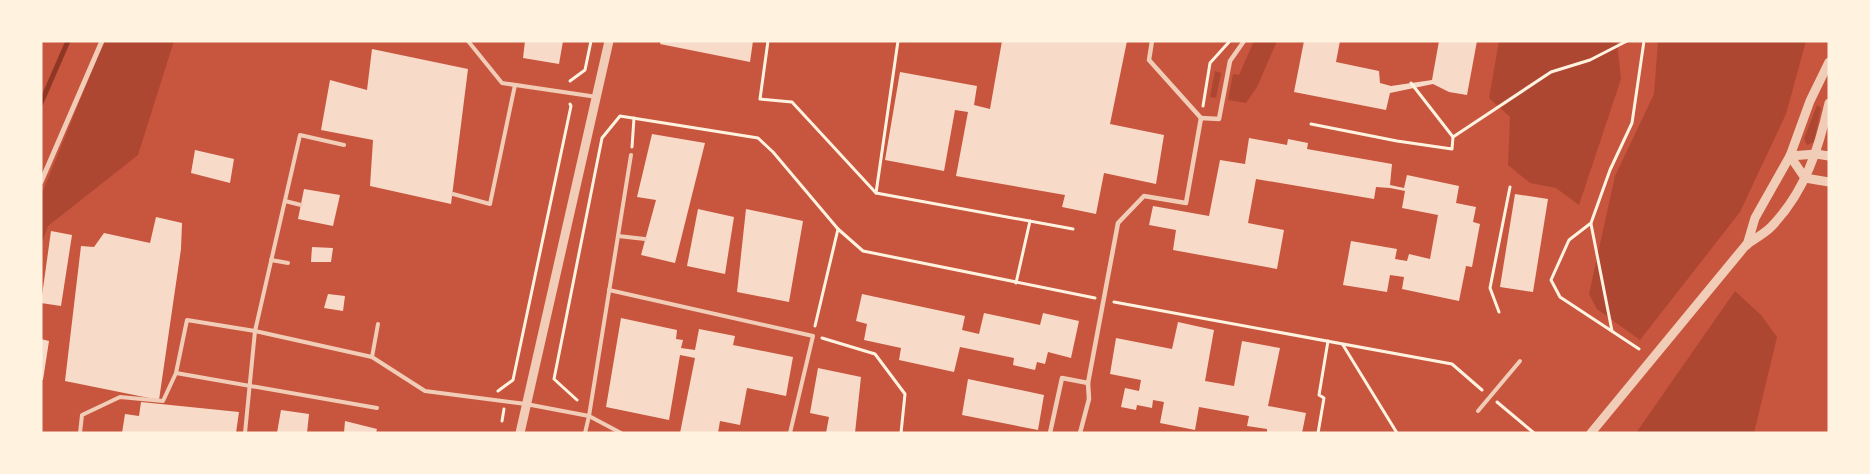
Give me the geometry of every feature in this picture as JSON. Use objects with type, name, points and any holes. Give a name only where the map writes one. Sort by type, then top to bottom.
[{"type":"street","points":[[41,182],[102,41]]},
{"type":"street","points":[[520,433],[609,41]]},
{"type":"street","points":[[1152,41],[1149,60],[1202,118],[1219,119],[1230,61],[1244,41]]},
{"type":"street","points":[[1829,62],[1829,70]]},
{"type":"street","points":[[1746,245],[1755,218],[1790,156],[1810,101],[1829,62]]},
{"type":"street","points":[[1591,433],[1746,245],[1771,227],[1805,178],[1816,154],[1829,103]]},
{"type":"street","points":[[1080,433],[1089,399],[1088,383],[1118,223],[1144,196],[1186,203],[1202,118]]},
{"type":"street","points":[[1790,156],[1816,154],[1829,156]]},
{"type":"street","points":[[1790,156],[1805,178],[1829,182]]},
{"type":"street","points":[[1050,433],[1062,378],[1088,383]]},
{"type":"lane","points":[[468,41],[502,83],[597,97]]},
{"type":"lane","points":[[453,194],[490,204],[515,85]]},
{"type":"lane","points":[[245,433],[255,331],[300,135],[344,145]]},
{"type":"lane","points":[[586,433],[631,155]]},
{"type":"lane","points":[[285,201],[301,205]]},
{"type":"lane","points":[[618,236],[645,240]]},
{"type":"lane","points":[[271,260],[288,263]]},
{"type":"lane","points":[[609,290],[813,336],[790,433]]},
{"type":"lane","points":[[80,433],[82,415],[120,397],[162,401],[176,373],[186,320],[255,331],[372,357],[425,391],[526,404],[589,416],[621,433]]},
{"type":"lane","points":[[372,357],[378,324]]},
{"type":"lane","points":[[1478,411],[1520,361]]},
{"type":"lane","points":[[176,373],[377,408]]},
{"type":"path","points":[[570,81],[585,70],[591,41]]},
{"type":"path","points":[[768,41],[760,99],[792,102],[876,193],[1073,230]]},
{"type":"path","points":[[876,193],[898,41]]},
{"type":"path","points":[[1206,88],[1210,63],[1229,41]]},
{"type":"path","points":[[1453,137],[1551,72],[1590,60],[1626,41]]},
{"type":"path","points":[[1612,331],[1591,223],[1610,170],[1632,124],[1644,41]]},
{"type":"path","points":[[1311,124],[1397,141],[1452,148],[1453,137],[1411,83]]},
{"type":"path","points":[[498,391],[513,380],[572,106],[568,101]]},
{"type":"path","points":[[577,400],[554,379],[602,138],[620,116],[758,138],[773,152],[838,229],[863,250],[1099,299]]},
{"type":"path","points":[[631,155],[634,118]]},
{"type":"path","points":[[1499,312],[1490,288],[1510,187]]},
{"type":"path","points":[[1016,283],[1030,221]]},
{"type":"path","points":[[1591,223],[1569,240],[1551,280],[1560,297],[1639,348]]},
{"type":"path","points":[[838,229],[813,336],[875,354],[905,394],[901,433]]},
{"type":"path","points":[[1107,300],[1452,364],[1534,433]]},
{"type":"path","points":[[1318,433],[1324,398],[1319,395],[1328,341]]},
{"type":"path","points":[[1342,344],[1397,433]]},
{"type":"shaded area","points":[[104,41],[174,41],[138,155],[48,226],[41,246],[41,196]]},
{"type":"shaded area","points":[[1254,41],[1277,41],[1257,87],[1246,103],[1228,100],[1233,74],[1239,75]]},
{"type":"shaded area","points":[[1499,41],[1617,41],[1621,79],[1579,205],[1556,188],[1530,183],[1508,165],[1510,117],[1489,98]]},
{"type":"shaded area","points":[[1658,41],[1806,41],[1786,114],[1740,212],[1640,340],[1597,309],[1589,294],[1615,176],[1654,94]]},
{"type":"shaded area","points":[[1215,71],[1221,73],[1216,98],[1210,97]]},
{"type":"shaded area","points":[[1817,105],[1821,108],[1814,142],[1807,145],[1804,139]]},
{"type":"shaded area","points":[[1735,291],[1761,315],[1777,337],[1754,433],[1636,433]]},
{"type":"building","points":[[525,41],[563,41],[559,64],[523,58]]},
{"type":"building","points":[[661,41],[753,41],[750,62],[660,44]]},
{"type":"building","points":[[1002,41],[1127,41],[1110,124],[1164,135],[1156,184],[1104,173],[1096,214],[1062,207],[1065,195],[956,176],[968,112],[955,110],[944,171],[885,160],[900,72],[977,86],[974,105],[990,109]]},
{"type":"building","points":[[1304,41],[1340,41],[1336,62],[1379,71],[1380,83],[1391,86],[1432,80],[1439,41],[1477,41],[1467,95],[1449,92],[1433,84],[1390,93],[1386,110],[1294,92]]},
{"type":"building","points":[[372,49],[468,69],[451,204],[370,186],[373,140],[321,130],[330,80],[367,90]]},
{"type":"building","points":[[652,134],[705,143],[675,263],[641,255],[656,200],[637,197]]},
{"type":"building","points":[[1249,138],[1287,145],[1288,139],[1308,143],[1307,149],[1392,164],[1390,185],[1404,188],[1407,175],[1459,186],[1456,203],[1476,207],[1473,222],[1480,224],[1472,267],[1466,266],[1459,301],[1402,289],[1404,277],[1390,275],[1387,292],[1343,285],[1351,241],[1397,249],[1395,259],[1407,261],[1409,254],[1430,259],[1438,215],[1402,208],[1405,191],[1390,188],[1376,187],[1374,199],[1256,179],[1248,223],[1284,230],[1277,269],[1173,250],[1176,230],[1149,225],[1153,206],[1209,216],[1220,160],[1245,164]]},
{"type":"building","points":[[195,150],[234,159],[230,183],[191,173]]},
{"type":"building","points":[[304,189],[340,195],[333,226],[298,219]]},
{"type":"building","points":[[1515,194],[1548,199],[1533,292],[1500,287]]},
{"type":"building","points":[[698,209],[734,217],[725,274],[687,266]]},
{"type":"building","points":[[746,209],[803,221],[789,302],[737,292]]},
{"type":"building","points":[[156,217],[182,223],[181,249],[159,400],[65,381],[81,246],[94,247],[104,233],[150,243]]},
{"type":"building","points":[[51,231],[72,235],[61,306],[41,303]]},
{"type":"building","points":[[312,247],[333,248],[331,262],[311,262]]},
{"type":"building","points":[[328,294],[345,296],[343,311],[324,308]]},
{"type":"building","points":[[862,294],[965,316],[962,330],[979,334],[984,313],[1040,325],[1043,313],[1079,321],[1071,358],[1048,352],[1045,364],[1037,362],[1035,370],[1013,365],[1014,358],[960,347],[954,372],[899,360],[901,348],[864,340],[867,324],[856,321]]},
{"type":"building","points":[[621,318],[677,330],[676,339],[683,340],[681,348],[695,350],[699,329],[735,336],[733,345],[793,357],[786,396],[747,388],[740,425],[720,421],[718,433],[680,433],[695,358],[680,355],[669,420],[606,407]]},
{"type":"building","points":[[1178,322],[1214,330],[1205,381],[1234,386],[1242,341],[1280,348],[1268,406],[1306,413],[1302,433],[1267,433],[1267,429],[1247,426],[1249,416],[1199,407],[1195,430],[1160,423],[1164,402],[1153,400],[1152,408],[1137,405],[1136,410],[1121,407],[1125,388],[1139,391],[1141,380],[1110,374],[1116,338],[1172,349]]},
{"type":"building","points":[[41,339],[49,341],[43,380],[41,380]]},
{"type":"building","points":[[818,368],[861,377],[855,433],[826,433],[829,417],[810,413]]},
{"type":"building","points":[[968,379],[1044,395],[1038,430],[962,415]]},
{"type":"building","points":[[141,402],[239,412],[236,433],[122,433],[125,414],[139,416]]},
{"type":"building","points":[[281,410],[309,414],[307,433],[277,433]]},
{"type":"building","points":[[345,421],[377,429],[376,433],[344,433]]},
{"type":"waterway","points":[[41,103],[68,41]]}]
